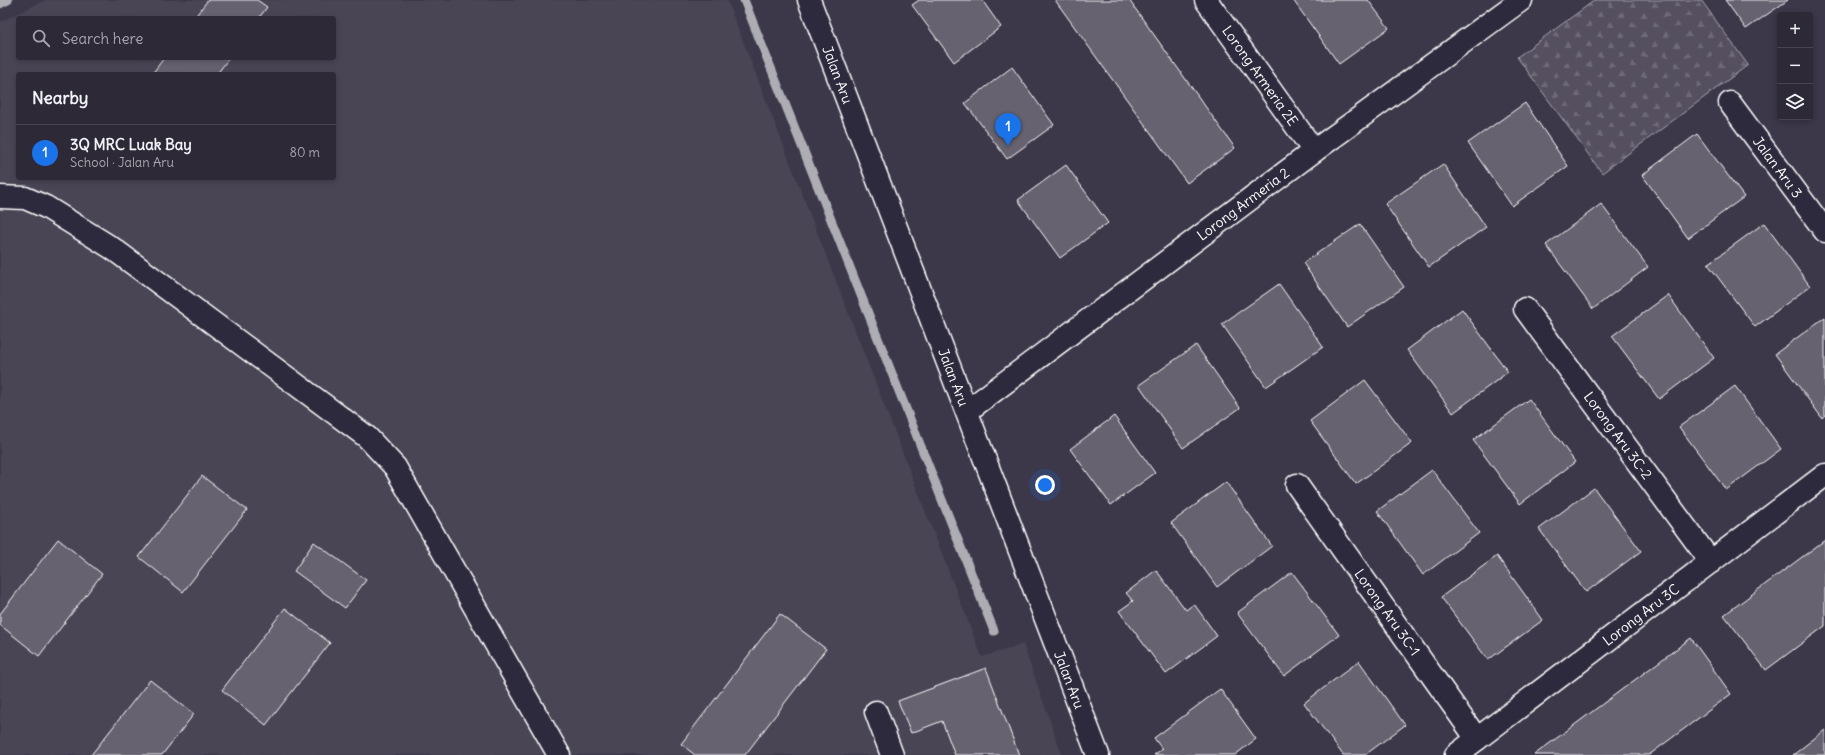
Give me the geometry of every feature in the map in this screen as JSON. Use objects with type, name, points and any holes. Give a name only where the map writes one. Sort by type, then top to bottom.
[{"type":"street","name":"Jalan Aru","points":[[809,0],[1098,755]]},
{"type":"street","name":"Lorong Armeria 2E","points":[[1206,0],[1314,151]]},
{"type":"street","name":"Lorong Armeria 2","points":[[967,412],[1314,151],[1521,0]]},
{"type":"street","name":"Jalan Aru 3","points":[[1730,102],[1825,231]]},
{"type":"street","points":[[0,197],[25,198],[46,207],[112,248],[367,437],[395,467],[559,755]]},
{"type":"street","name":"Lorong Aru 3C-2","points":[[1525,309],[1711,562]]},
{"type":"street","name":"Lorong Aru 3C","points":[[1456,755],[1825,475]]},
{"type":"street","name":"Lorong Aru 3C-1","points":[[1297,485],[1477,739]]},
{"type":"street","points":[[876,712],[892,755]]},
{"type":"shaded area","points":[[45,0],[727,0],[982,657],[1023,644],[1062,755],[0,755],[0,22]]},
{"type":"green space","points":[[1595,0],[1701,0],[1748,65],[1602,173],[1517,57]]},
{"type":"building","points":[[208,0],[257,0],[267,7],[260,16],[196,16]]},
{"type":"building","points":[[919,0],[982,0],[1001,27],[954,62],[912,5]]},
{"type":"building","points":[[1055,0],[1129,0],[1235,148],[1187,183]]},
{"type":"building","points":[[1293,0],[1368,0],[1389,28],[1339,64]]},
{"type":"building","points":[[1725,0],[1788,0],[1746,29]]},
{"type":"building","points":[[162,60],[228,60],[218,72],[154,72]]},
{"type":"building","points":[[1012,67],[1054,125],[1007,159],[965,103]]},
{"type":"building","points":[[1525,103],[1568,166],[1512,206],[1468,143]]},
{"type":"building","points":[[1697,134],[1744,197],[1688,238],[1642,175]]},
{"type":"building","points":[[1443,164],[1486,227],[1429,267],[1385,204]]},
{"type":"building","points":[[1066,165],[1108,223],[1060,258],[1018,200]]},
{"type":"building","points":[[1601,204],[1648,267],[1593,309],[1546,245]]},
{"type":"building","points":[[1764,223],[1810,286],[1755,327],[1708,264]]},
{"type":"building","points":[[1360,224],[1404,287],[1347,327],[1303,263]]},
{"type":"building","points":[[1279,284],[1323,347],[1266,387],[1222,324]]},
{"type":"building","points":[[1668,295],[1714,358],[1659,399],[1612,336]]},
{"type":"building","points":[[1462,309],[1508,372],[1453,413],[1407,350]]},
{"type":"building","points":[[1825,317],[1825,415],[1822,418],[1775,354]]},
{"type":"building","points":[[1196,345],[1240,408],[1183,448],[1139,385]]},
{"type":"building","points":[[1365,380],[1412,443],[1356,484],[1310,421]]},
{"type":"building","points":[[1735,386],[1781,449],[1726,490],[1679,427]]},
{"type":"building","points":[[1529,399],[1575,462],[1520,504],[1473,440]]},
{"type":"building","points":[[1114,416],[1155,473],[1111,505],[1070,449]]},
{"type":"building","points":[[1432,470],[1479,533],[1423,575],[1377,511]]},
{"type":"building","points":[[202,476],[247,510],[183,592],[139,557]]},
{"type":"building","points":[[1226,482],[1272,546],[1217,587],[1171,523]]},
{"type":"building","points":[[1594,488],[1641,551],[1586,592],[1539,529]]},
{"type":"building","points":[[58,539],[102,574],[39,656],[0,625],[0,614]]},
{"type":"building","points":[[1825,540],[1825,626],[1766,670],[1724,615]]},
{"type":"building","points":[[314,542],[366,580],[345,608],[294,571]]},
{"type":"building","points":[[1497,556],[1543,620],[1488,660],[1441,597]]},
{"type":"building","points":[[1156,570],[1186,610],[1194,604],[1217,636],[1166,674],[1119,611],[1133,601],[1126,593]]},
{"type":"building","points":[[1292,572],[1339,635],[1284,676],[1237,613]]},
{"type":"building","points":[[285,608],[330,643],[266,725],[222,690]]},
{"type":"building","points":[[780,614],[826,649],[745,755],[695,755],[681,744]]},
{"type":"building","points":[[1691,638],[1731,694],[1649,755],[1534,755]]},
{"type":"building","points":[[1359,661],[1405,725],[1365,755],[1343,755],[1304,703]]},
{"type":"building","points":[[986,668],[1019,755],[955,755],[942,721],[911,733],[898,701]]},
{"type":"building","points":[[150,680],[194,714],[162,755],[91,755]]},
{"type":"building","points":[[1220,689],[1256,739],[1235,755],[1154,755],[1162,749],[1154,738]]},
{"type":"building","points":[[1825,730],[1825,755],[1793,755]]},
{"type":"waterway","points":[[0,4],[8,0]]},
{"type":"waterway","points":[[744,0],[994,631]]},
{"type":"place","name":"3Q MRC Luak Bay","points":[[1008,146]]}]
